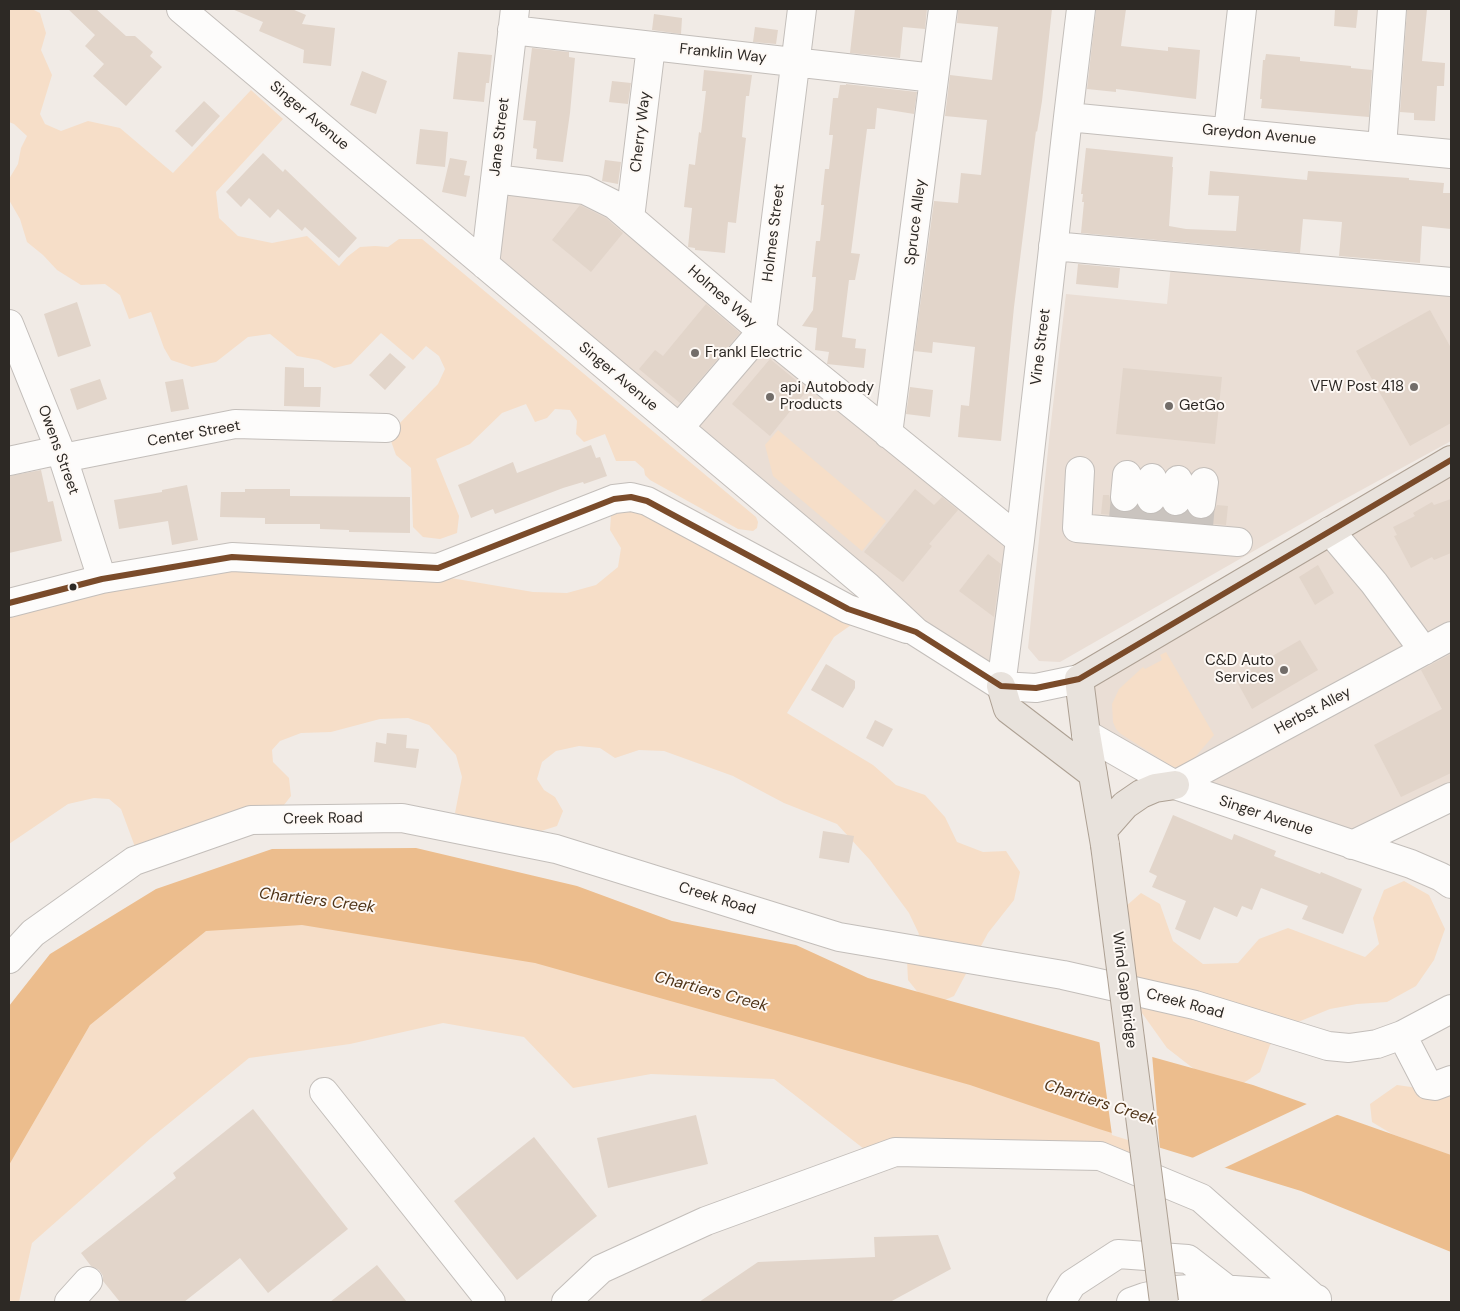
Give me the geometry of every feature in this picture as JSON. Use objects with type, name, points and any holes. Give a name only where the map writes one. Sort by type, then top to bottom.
[{"type":"main road","points":[[1079,679],[1451,460]]},
{"type":"main road","name":"Wind Gap Bridge","points":[[1079,679],[1086,734],[1104,837],[1164,1302]]},
{"type":"main road","points":[[1001,686],[1008,709],[1093,774]]},
{"type":"main road","points":[[1104,837],[1125,805],[1141,794],[1155,788],[1175,785]]},
{"type":"street","name":"Singer Avenue","points":[[181,9],[867,586],[916,632],[1001,686],[1036,688],[1079,679]]},
{"type":"street","name":"Holmes Street","points":[[762,331],[802,9]]},
{"type":"street","name":"Spruce Alley","points":[[888,434],[943,9]]},
{"type":"street","name":"Vine Street","points":[[1001,686],[1020,540],[1081,9]]},
{"type":"street","points":[[1228,132],[1242,9]]},
{"type":"street","points":[[1382,147],[1392,9]]},
{"type":"street","name":"Jane Street","points":[[485,265],[514,20]]},
{"type":"street","name":"Franklin Way","points":[[514,20],[652,46],[934,78]]},
{"type":"street","name":"Cherry Way","points":[[630,218],[652,46]]},
{"type":"street","name":"Greydon Avenue","points":[[1068,117],[1451,154]]},
{"type":"street","name":"Holmes Way","points":[[495,178],[585,190],[615,205],[762,331],[1020,540]]},
{"type":"street","points":[[1053,246],[1451,282]]},
{"type":"street","name":"Owens Street","points":[[9,324],[62,454],[102,579]]},
{"type":"street","points":[[678,428],[762,331]]},
{"type":"street","name":"Center Street","points":[[9,461],[62,454],[235,424],[386,428]]},
{"type":"street","points":[[1080,471],[1077,528],[1162,509],[1238,542]]},
{"type":"street","points":[[9,603],[102,579],[232,557],[438,568],[614,499],[631,496],[647,501],[848,608],[916,632]]},
{"type":"street","points":[[1330,531],[1374,583],[1424,651]]},
{"type":"street","name":"Herbst Alley","points":[[1175,785],[1451,636]]},
{"type":"street","name":"Singer Avenue","points":[[1086,734],[1175,785],[1411,864],[1441,877],[1451,884]]},
{"type":"street","points":[[1352,844],[1451,796]]},
{"type":"street","name":"Creek Road","points":[[9,959],[33,933],[134,861],[251,820],[402,818],[556,849],[839,937],[1063,975],[1195,1005],[1328,1046],[1349,1048],[1377,1044],[1402,1035],[1451,1009]]},
{"type":"street","points":[[1402,1035],[1428,1085],[1435,1086],[1451,1080]]},
{"type":"street","points":[[324,1092],[491,1302]]},
{"type":"street","points":[[566,1302],[601,1269],[706,1221],[895,1152],[1100,1156],[1201,1198],[1323,1301]]},
{"type":"street","points":[[1061,1302],[1072,1284],[1118,1254],[1188,1259],[1228,1290]]},
{"type":"street","points":[[69,1302],[88,1281]]},
{"type":"street","points":[[1131,1302],[1175,1290],[1208,1288],[1289,1294],[1323,1301]]},
{"type":"shaded area","points":[[9,9],[32,9],[40,13],[46,33],[41,50],[52,75],[40,114],[45,124],[61,131],[88,121],[120,128],[173,173],[251,90],[283,119],[216,192],[219,218],[238,236],[272,243],[307,236],[339,266],[360,247],[388,247],[399,239],[422,239],[756,517],[758,522],[757,528],[753,531],[738,529],[650,480],[645,475],[644,469],[635,461],[616,461],[605,434],[584,442],[576,434],[577,421],[570,410],[555,409],[547,418],[535,422],[526,404],[502,413],[470,444],[436,459],[459,516],[457,533],[440,539],[423,537],[413,527],[411,468],[396,455],[391,441],[395,428],[438,384],[445,369],[439,356],[426,346],[413,360],[381,333],[351,364],[334,368],[319,360],[297,356],[270,334],[248,337],[216,362],[192,367],[171,360],[164,348],[151,312],[129,319],[120,295],[105,284],[81,285],[57,270],[27,242],[20,219],[9,200],[9,179],[18,164],[21,148],[27,136],[9,122]]},
{"type":"shaded area","points":[[495,179],[585,190],[1020,540],[1001,686],[485,265]]},
{"type":"shaded area","points":[[1171,265],[1451,290],[1451,441],[1334,505],[1060,662],[1039,661],[1028,648],[1066,294],[1167,304]]},
{"type":"shaded area","points":[[778,430],[886,521],[862,551],[773,476],[765,445]]},
{"type":"shaded area","points":[[1451,460],[1451,797],[1352,845],[1086,734],[1079,679]]},
{"type":"shaded area","points":[[632,508],[861,618],[834,637],[787,713],[873,765],[896,785],[925,795],[945,817],[957,842],[983,852],[1006,851],[1020,872],[1014,900],[988,933],[954,996],[940,1002],[924,1000],[908,980],[907,960],[919,934],[909,913],[870,860],[837,824],[784,803],[733,776],[664,751],[639,750],[615,758],[600,748],[579,746],[556,751],[542,762],[537,779],[544,790],[555,797],[563,811],[557,826],[538,832],[509,829],[455,813],[462,777],[456,755],[429,725],[408,718],[380,719],[331,732],[301,733],[280,741],[272,750],[273,762],[289,778],[291,796],[280,810],[138,855],[121,809],[109,799],[94,798],[68,804],[9,844],[9,609],[225,566],[445,577],[533,592],[567,593],[596,585],[618,567],[621,548],[610,530],[611,516]]},
{"type":"shaded area","points":[[1166,652],[1214,735],[1190,763],[1178,768],[1173,767],[1121,734],[1113,722],[1112,704],[1119,689],[1143,667],[1145,669],[1162,660],[1160,655]]},
{"type":"shaded area","points":[[321,869],[1145,1118],[1142,1163],[877,1159],[774,1079],[651,1074],[573,1088],[524,1037],[443,1023],[350,1044],[249,1058],[151,1138],[32,1243],[19,1302],[9,1302],[9,1076],[159,928]]},
{"type":"shaded area","points":[[1404,881],[1429,895],[1445,929],[1434,960],[1416,986],[1387,1002],[1357,1004],[1330,1009],[1298,1022],[1270,1045],[1260,1072],[1236,1088],[1216,1086],[1167,1048],[1142,1013],[1125,907],[1141,893],[1160,904],[1173,941],[1203,964],[1238,963],[1259,939],[1288,928],[1365,957],[1379,944],[1373,918],[1384,890]]},
{"type":"shaded area","points":[[1397,1085],[1446,1092],[1451,1090],[1451,1156],[1392,1134],[1372,1122],[1370,1104]]},
{"type":"water","name":"Chartiers Creek","points":[[416,848],[577,886],[672,921],[796,945],[868,978],[1253,1085],[1451,1155],[1451,1252],[1301,1191],[1099,1129],[970,1085],[535,963],[302,925],[206,931],[90,1025],[9,1165],[9,1006],[50,954],[156,889],[272,849]]},
{"type":"pier","points":[[1099,1039],[1152,1054],[1160,1150],[1112,1135]]},
{"type":"pier","points":[[1311,1102],[1341,1113],[1222,1169],[1190,1159]]},
{"type":"building","points":[[68,9],[96,9],[126,36],[135,36],[153,52],[150,56],[162,67],[126,106],[93,76],[104,64],[85,46],[95,35]]},
{"type":"building","points":[[232,9],[292,9],[306,15],[302,24],[335,28],[331,66],[303,63],[304,50],[259,31],[263,22]]},
{"type":"building","points":[[855,9],[927,9],[925,29],[903,27],[900,58],[850,53]]},
{"type":"building","points":[[958,9],[1052,9],[1042,101],[1036,131],[1014,307],[1001,441],[958,437],[961,405],[969,406],[975,347],[933,342],[932,353],[914,351],[934,201],[958,203],[961,173],[981,175],[987,120],[945,116],[950,75],[992,80],[998,27],[957,23]]},
{"type":"building","points":[[1096,9],[1126,9],[1121,46],[1168,51],[1168,47],[1200,50],[1196,99],[1116,89],[1116,92],[1087,89]]},
{"type":"building","points":[[1335,9],[1358,9],[1356,28],[1334,26]]},
{"type":"building","points":[[1407,9],[1427,9],[1422,61],[1445,63],[1444,86],[1437,86],[1435,121],[1414,120],[1414,113],[1400,112]]},
{"type":"building","points":[[654,14],[682,18],[681,34],[652,30]]},
{"type":"building","points":[[755,27],[778,30],[776,44],[753,42]]},
{"type":"building","points":[[532,48],[569,52],[569,57],[575,58],[563,162],[536,159],[537,149],[533,148],[536,121],[523,120]]},
{"type":"building","points":[[458,52],[492,55],[489,83],[486,83],[484,102],[453,99]]},
{"type":"building","points":[[1266,54],[1300,57],[1300,61],[1372,70],[1369,117],[1261,108],[1263,60],[1265,60]]},
{"type":"building","points":[[704,70],[752,75],[749,96],[746,96],[742,137],[746,138],[736,223],[728,222],[725,253],[695,250],[695,248],[688,247],[692,208],[684,207],[689,164],[695,165],[699,132],[701,133],[706,91],[702,91]]},
{"type":"building","points":[[362,71],[387,81],[376,114],[350,105]]},
{"type":"building","points":[[612,81],[631,83],[628,104],[609,102]]},
{"type":"building","points":[[846,84],[917,92],[914,114],[877,108],[875,129],[867,129],[851,253],[860,254],[855,280],[849,280],[842,337],[856,339],[855,348],[866,349],[864,368],[827,364],[829,352],[815,350],[817,328],[802,326],[813,310],[816,277],[812,277],[816,241],[820,241],[825,169],[829,169],[833,135],[829,135],[833,98],[838,98],[840,85]]},
{"type":"building","points":[[204,101],[220,116],[192,147],[175,131]]},
{"type":"building","points":[[420,129],[448,132],[445,167],[416,164]]},
{"type":"building","points":[[1086,148],[1173,157],[1169,226],[1186,229],[1236,231],[1239,196],[1208,195],[1210,171],[1307,180],[1308,171],[1409,178],[1409,180],[1444,183],[1443,193],[1451,193],[1451,229],[1422,226],[1420,263],[1339,256],[1342,222],[1303,219],[1300,253],[1081,233],[1084,202],[1082,202],[1083,194],[1081,194]]},
{"type":"building","points":[[263,153],[283,172],[285,169],[357,238],[339,258],[305,227],[302,231],[278,209],[270,218],[249,198],[241,207],[226,192]]},
{"type":"building","points":[[450,158],[467,161],[464,175],[470,176],[466,197],[442,192]]},
{"type":"building","points":[[605,160],[621,162],[618,184],[602,181]]},
{"type":"building","points":[[580,205],[606,218],[623,233],[591,272],[552,240]]},
{"type":"building","points":[[1078,264],[1120,268],[1118,288],[1076,284]]},
{"type":"building","points":[[77,302],[91,346],[58,357],[44,314]]},
{"type":"building","name":"Frankl Electric","points":[[706,304],[740,333],[680,403],[639,369],[655,350],[663,356]]},
{"type":"building","name":"VFW Post 418","points":[[1430,310],[1451,348],[1451,423],[1410,446],[1356,351]]},
{"type":"building","points":[[390,353],[406,367],[385,390],[369,375]]},
{"type":"building","name":"api Autobody Products","points":[[770,359],[804,387],[804,394],[770,436],[732,404]]},
{"type":"building","points":[[285,367],[304,368],[304,387],[321,387],[320,407],[284,406]]},
{"type":"building","name":"GetGo","points":[[1123,368],[1222,377],[1215,444],[1116,434]]},
{"type":"building","points":[[100,379],[107,399],[77,410],[70,389]]},
{"type":"building","points":[[183,379],[189,409],[171,412],[165,382]]},
{"type":"building","points":[[910,387],[933,390],[930,417],[906,414]]},
{"type":"building","points":[[591,445],[596,458],[600,457],[607,476],[584,484],[583,482],[563,488],[495,514],[493,509],[471,518],[458,485],[513,462],[517,473]]},
{"type":"building","points":[[41,470],[48,502],[53,501],[62,541],[9,553],[9,476]]},
{"type":"building","points":[[187,485],[198,540],[172,545],[168,521],[119,529],[114,500],[162,492],[162,490]]},
{"type":"building","points":[[245,489],[290,489],[290,496],[410,497],[410,533],[349,532],[349,530],[320,529],[320,524],[265,524],[265,518],[220,517],[221,492],[245,492]]},
{"type":"building","points":[[915,489],[934,505],[942,497],[958,510],[929,544],[932,546],[903,582],[864,552]]},
{"type":"building","points":[[1103,495],[1109,495],[1111,504],[1116,510],[1123,512],[1131,511],[1137,506],[1142,512],[1150,515],[1158,513],[1163,509],[1167,514],[1174,516],[1182,515],[1187,511],[1192,517],[1199,519],[1207,518],[1213,514],[1217,505],[1228,506],[1226,525],[1101,514]]},
{"type":"building","points":[[1451,499],[1451,553],[1434,560],[1432,557],[1411,568],[1394,536],[1397,535],[1393,527],[1415,516],[1413,513],[1432,502],[1434,505]]},
{"type":"building","points":[[988,554],[1001,564],[994,617],[959,591]]},
{"type":"building","points":[[1318,565],[1334,593],[1315,605],[1299,577]]},
{"type":"building","name":"C&D Auto Services","points":[[1300,640],[1318,670],[1252,709],[1236,680],[1251,671],[1250,669]]},
{"type":"building","points":[[1451,654],[1451,773],[1401,797],[1374,745],[1442,709],[1421,670]]},
{"type":"building","points":[[826,664],[855,681],[855,688],[843,708],[811,690]]},
{"type":"building","points":[[875,720],[893,729],[883,747],[866,738]]},
{"type":"building","points":[[387,733],[407,735],[406,748],[419,749],[416,768],[374,762],[376,742],[386,744]]},
{"type":"building","points":[[1173,815],[1232,840],[1234,834],[1276,851],[1274,856],[1320,874],[1321,872],[1362,889],[1343,934],[1302,919],[1308,906],[1261,888],[1252,910],[1242,906],[1237,917],[1214,907],[1200,940],[1175,929],[1186,901],[1152,887],[1157,876],[1149,872]]},
{"type":"building","points":[[823,831],[854,836],[849,863],[819,858]]},
{"type":"building","points":[[253,1109],[348,1229],[268,1293],[240,1258],[184,1302],[120,1302],[103,1281],[103,1276],[99,1270],[91,1266],[81,1253],[176,1178],[173,1173]]},
{"type":"building","points":[[696,1115],[708,1164],[608,1188],[597,1138]]},
{"type":"building","points":[[534,1137],[597,1216],[517,1280],[454,1201]]},
{"type":"building","points":[[938,1235],[951,1269],[890,1302],[699,1302],[758,1262],[875,1257],[874,1237]]},
{"type":"building","points":[[377,1265],[407,1302],[330,1302]]},
{"type":"tunnel","points":[[1123,519],[1125,497]]},
{"type":"tunnel","points":[[1149,521],[1151,499]]},
{"type":"tunnel","points":[[1174,524],[1176,501]]},
{"type":"tunnel","points":[[1199,526],[1201,504]]},
{"type":"transit line","points":[[9,603],[102,579],[232,557],[438,568],[614,499],[631,497],[647,501],[848,609],[916,632],[1001,686],[1036,688],[1079,679],[1451,460]]},
{"type":"place","name":"Frankl Electric","points":[[695,353]]},
{"type":"place","name":"VFW Post 418","points":[[1414,387]]},
{"type":"place","name":"api Autobody Products","points":[[770,397]]},
{"type":"place","name":"GetGo","points":[[1169,406]]},
{"type":"place","name":"C&D Auto Services","points":[[1284,670]]}]
